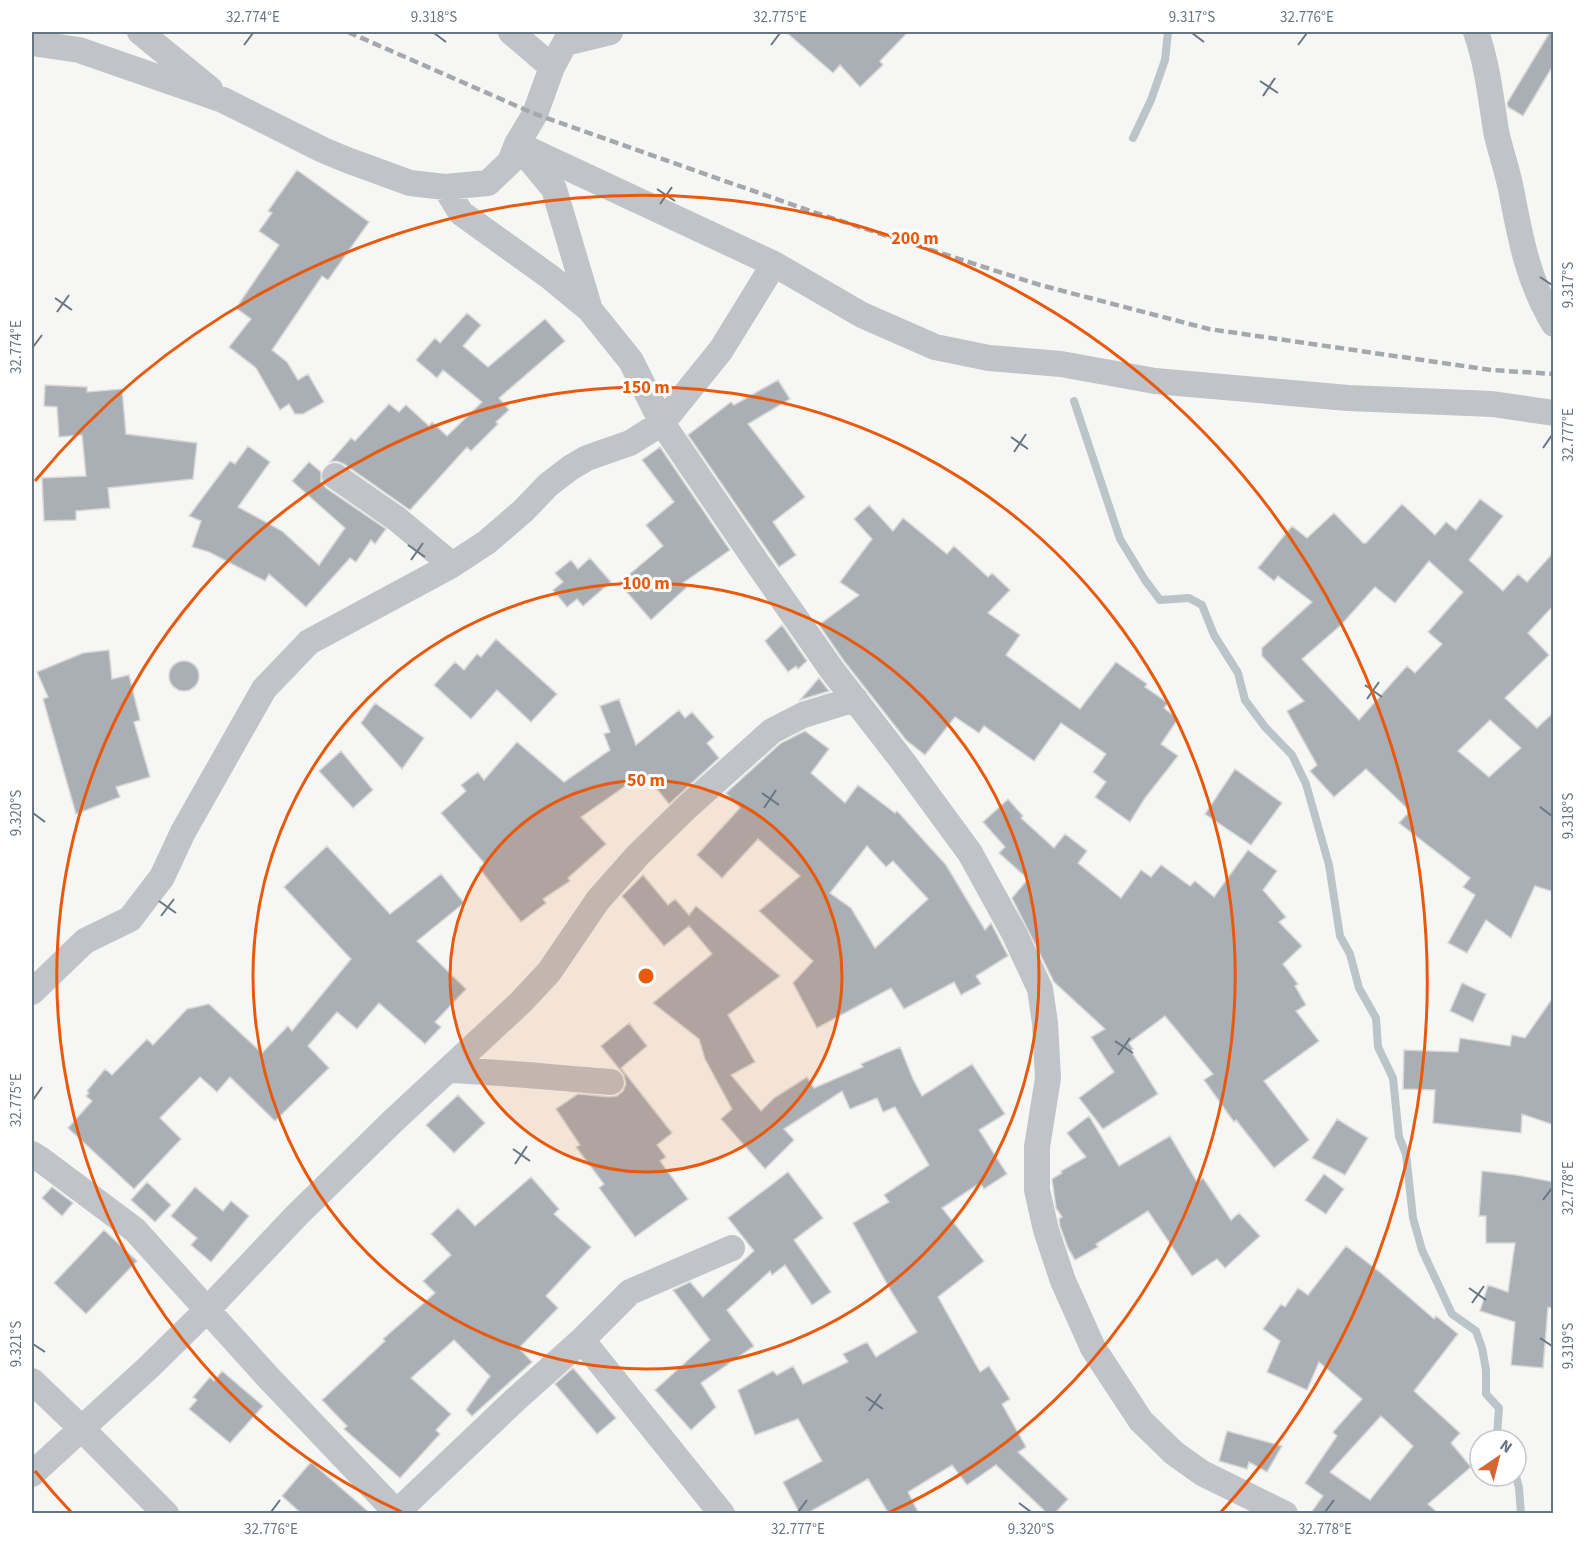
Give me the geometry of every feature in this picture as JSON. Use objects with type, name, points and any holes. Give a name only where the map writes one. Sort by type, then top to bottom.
[{"type":"street","points":[[140,32],[223,100]]},
{"type":"street","points":[[511,32],[552,67]]},
{"type":"street","points":[[32,43],[79,50],[223,100],[347,160],[410,183],[445,187],[488,183],[510,162],[517,144],[535,114],[552,67],[568,37],[610,32]]},
{"type":"street","points":[[1476,32],[1488,79],[1497,135],[1518,231],[1542,306],[1554,324]]},
{"type":"street","points":[[517,144],[774,264],[862,315],[935,347],[989,358],[1061,364],[1155,381],[1348,398],[1492,404],[1554,413]]},
{"type":"street","points":[[517,144],[554,189],[590,310]]},
{"type":"street","points":[[445,187],[461,213],[550,277],[590,310],[631,361],[662,423],[758,564],[970,853],[1015,935],[1040,989],[1045,1023],[1048,1078],[1037,1147],[1036,1190],[1063,1281],[1093,1348],[1141,1421],[1174,1453],[1202,1473],[1285,1514]]},
{"type":"street","points":[[32,992],[85,941],[130,919],[162,877],[205,792],[264,689],[309,642],[452,565],[487,543],[548,485],[570,468],[587,458],[630,443],[662,423],[721,350],[774,264]]},
{"type":"street","points":[[335,476],[397,519],[452,565]]},
{"type":"street","points":[[32,1473],[150,1365],[208,1309],[297,1215],[520,1003],[549,972],[598,900],[638,855],[687,807],[772,731],[803,715],[855,699]]},
{"type":"street","points":[[448,1070],[611,1082]]},
{"type":"street","points":[[32,1155],[135,1230],[266,1375],[396,1513],[582,1340],[630,1292],[732,1248]]},
{"type":"street","points":[[582,1340],[722,1514]]},
{"type":"street","points":[[32,1381],[166,1514]]},
{"type":"building","points":[[786,32],[908,32],[880,61],[883,65],[860,87],[840,65],[833,73]]},
{"type":"building","points":[[1550,32],[1554,32],[1554,64],[1523,116],[1508,107],[1507,103]]},
{"type":"building","points":[[297,170],[369,222],[328,280],[322,276],[272,350],[287,362],[298,380],[308,374],[324,402],[303,414],[295,414],[289,404],[280,410],[256,368],[229,347],[251,319],[236,308],[279,245],[259,231],[272,213],[268,211]]},
{"type":"building","points":[[467,313],[481,325],[463,346],[488,367],[545,319],[565,341],[499,398],[509,410],[496,422],[498,424],[471,451],[467,447],[410,510],[344,464],[337,461],[330,462],[351,438],[355,441],[389,404],[399,412],[406,405],[429,426],[432,422],[447,436],[482,402],[443,370],[437,378],[416,360],[435,338],[440,343]]},
{"type":"building","points":[[778,380],[790,399],[748,424],[805,497],[773,522],[796,555],[779,567],[688,435],[731,402],[734,405]]},
{"type":"building","points":[[45,385],[87,387],[87,392],[122,389],[126,434],[197,443],[193,479],[108,488],[110,508],[76,511],[76,520],[44,521],[42,478],[86,476],[82,435],[59,437],[57,407],[44,406]]},
{"type":"building","points":[[248,446],[270,462],[238,507],[282,531],[319,565],[345,528],[292,481],[309,462],[321,472],[321,482],[326,488],[386,529],[375,544],[371,540],[356,562],[350,558],[306,607],[269,574],[265,581],[209,552],[192,547],[201,521],[189,516],[230,461],[235,464]]},
{"type":"building","points":[[660,447],[730,550],[683,583],[687,587],[651,620],[619,583],[663,546],[646,525],[674,502],[642,460]]},
{"type":"building","points":[[1480,499],[1503,516],[1469,560],[1503,591],[1518,574],[1527,582],[1553,553],[1553,606],[1528,633],[1549,655],[1505,698],[1537,728],[1554,712],[1554,892],[1535,886],[1511,938],[1486,920],[1467,953],[1448,943],[1475,895],[1463,887],[1470,878],[1399,823],[1410,811],[1366,769],[1334,797],[1310,771],[1317,765],[1287,711],[1304,701],[1262,656],[1262,648],[1312,602],[1278,576],[1274,581],[1258,568],[1292,526],[1307,538],[1334,513],[1363,543],[1366,543],[1402,504],[1435,535],[1446,522],[1456,530]],"holes":[[[1429,561],[1463,592],[1428,632],[1442,644],[1415,673],[1407,666],[1359,720],[1302,659],[1341,625],[1375,587],[1395,603]],[[1490,720],[1521,748],[1489,777],[1458,751]]]},
{"type":"building","points":[[869,505],[893,531],[903,518],[947,554],[954,546],[988,577],[992,573],[1010,590],[988,613],[1020,635],[1006,655],[1080,709],[1116,662],[1147,684],[1145,687],[1168,703],[1164,708],[1178,719],[1161,744],[1178,756],[1145,798],[1130,822],[1095,797],[1106,782],[1093,772],[1106,754],[1061,723],[1034,761],[984,726],[979,733],[955,717],[925,755],[906,740],[819,625],[859,595],[840,582],[872,539],[854,519]]},
{"type":"building","points":[[590,558],[611,582],[583,606],[577,599],[567,607],[553,590],[563,582],[555,573],[571,560],[578,569]]},
{"type":"building","points":[[782,625],[807,661],[798,669],[796,666],[788,672],[765,641]]},
{"type":"building","points":[[496,639],[557,694],[531,722],[497,690],[471,719],[434,685],[455,662],[464,670],[477,654],[481,657]]},
{"type":"building","points":[[109,650],[112,679],[129,675],[140,720],[134,722],[150,777],[116,787],[120,797],[76,814],[43,699],[48,697],[37,672],[83,653]]},
{"type":"building","points":[[184,661],[190,662],[198,670],[198,682],[190,690],[184,691],[178,690],[170,682],[169,676],[170,670],[178,662]]},
{"type":"building","points":[[819,678],[829,691],[800,700]]},
{"type":"building","points":[[619,699],[636,745],[679,710],[685,718],[692,712],[714,737],[707,743],[719,758],[669,804],[644,773],[581,817],[606,844],[568,878],[570,881],[543,899],[546,903],[521,922],[479,868],[485,864],[441,813],[466,791],[461,785],[478,772],[484,780],[517,742],[564,782],[610,750],[604,734],[610,732],[600,706]]},
{"type":"building","points":[[375,703],[424,738],[402,769],[361,723]]},
{"type":"building","points":[[805,731],[829,749],[811,773],[845,803],[858,785],[895,813],[897,811],[946,865],[985,930],[991,923],[1008,956],[976,976],[981,984],[961,995],[954,982],[904,1009],[891,988],[817,1028],[793,983],[813,961],[759,911],[800,876],[758,839],[722,878],[697,855],[740,808],[726,793],[781,743]],"holes":[[[867,846],[886,867],[893,861],[928,899],[875,948],[851,908],[830,893]]]},
{"type":"building","points":[[341,751],[373,790],[353,808],[319,771]]},
{"type":"building","points":[[1235,769],[1282,803],[1251,845],[1205,814]]},
{"type":"building","points":[[1008,799],[1023,816],[1021,818],[1054,848],[1065,834],[1087,851],[1078,863],[1121,898],[1141,870],[1151,877],[1161,865],[1190,886],[1195,881],[1214,897],[1248,850],[1277,871],[1263,890],[1286,917],[1279,922],[1302,946],[1283,964],[1298,984],[1295,986],[1306,1005],[1296,1011],[1319,1041],[1264,1081],[1309,1140],[1274,1168],[1236,1120],[1234,1122],[1204,1080],[1213,1074],[1165,1016],[1129,1043],[1133,1049],[1131,1051],[1158,1094],[1103,1129],[1079,1098],[1114,1072],[1091,1037],[1105,1029],[1054,982],[1012,898],[1028,879],[999,853],[1005,847],[983,822]]},
{"type":"building","points":[[327,846],[390,914],[441,874],[464,903],[417,941],[466,989],[435,1022],[441,1027],[425,1044],[379,1003],[357,1029],[337,1012],[308,1046],[329,1068],[275,1121],[230,1077],[217,1092],[200,1077],[160,1118],[181,1139],[134,1189],[68,1128],[92,1101],[86,1096],[89,1093],[87,1091],[105,1069],[112,1075],[147,1039],[153,1045],[187,1009],[209,1004],[262,1053],[288,1026],[292,1031],[351,959],[284,887]]},
{"type":"building","points":[[643,875],[668,905],[675,899],[689,915],[696,906],[780,976],[728,1015],[755,1062],[731,1075],[761,1111],[774,1098],[807,1077],[814,1088],[863,1067],[861,1064],[900,1047],[922,1096],[972,1064],[1005,1114],[979,1130],[1007,1174],[984,1189],[980,1183],[942,1208],[984,1261],[938,1297],[980,1372],[989,1366],[1010,1399],[1002,1404],[1026,1447],[1018,1452],[1068,1499],[1054,1514],[1048,1514],[996,1465],[967,1485],[952,1465],[908,1492],[919,1514],[889,1514],[868,1479],[806,1514],[800,1514],[783,1482],[822,1461],[798,1419],[755,1435],[738,1390],[773,1371],[777,1375],[793,1366],[803,1384],[848,1362],[843,1354],[867,1342],[876,1357],[917,1332],[853,1223],[889,1202],[884,1195],[929,1165],[895,1107],[883,1112],[877,1098],[850,1109],[842,1091],[784,1129],[794,1140],[765,1169],[721,1119],[732,1109],[705,1059],[699,1039],[653,1003],[712,954],[689,926],[664,946],[622,896]]},
{"type":"building","points":[[1462,983],[1486,994],[1473,1022],[1450,1011]]},
{"type":"building","points":[[1554,996],[1554,1125],[1522,1114],[1521,1133],[1433,1123],[1435,1090],[1403,1089],[1404,1050],[1458,1052],[1460,1038],[1510,1046],[1512,1035],[1525,1038]]},
{"type":"building","points":[[629,1023],[647,1046],[621,1068],[672,1133],[657,1145],[666,1157],[660,1161],[688,1199],[635,1237],[599,1188],[604,1184],[576,1147],[580,1145],[556,1109],[578,1094],[610,1097],[617,1096],[623,1091],[626,1084],[624,1075],[601,1046]]},
{"type":"building","points":[[458,1095],[485,1123],[454,1153],[426,1125]]},
{"type":"building","points":[[1089,1116],[1119,1166],[1170,1136],[1197,1182],[1203,1178],[1231,1220],[1239,1213],[1260,1236],[1225,1268],[1217,1259],[1192,1276],[1148,1211],[1096,1244],[1098,1247],[1075,1260],[1060,1226],[1059,1219],[1062,1217],[1056,1208],[1052,1179],[1062,1173],[1061,1171],[1086,1157],[1067,1133]]},
{"type":"building","points":[[1337,1119],[1368,1138],[1345,1175],[1312,1158]]},
{"type":"building","points":[[1482,1171],[1554,1182],[1554,1308],[1548,1307],[1543,1368],[1511,1365],[1515,1322],[1480,1311],[1488,1285],[1508,1292],[1515,1243],[1486,1243],[1486,1216],[1479,1216]]},
{"type":"building","points":[[788,1172],[823,1218],[794,1240],[831,1292],[812,1305],[785,1265],[772,1275],[770,1271],[727,1310],[754,1346],[701,1383],[716,1407],[691,1430],[655,1390],[710,1340],[673,1290],[690,1282],[703,1297],[754,1251],[728,1218]]},
{"type":"building","points":[[1324,1174],[1344,1189],[1326,1214],[1305,1200]]},
{"type":"building","points":[[531,1177],[559,1209],[554,1214],[591,1247],[546,1296],[558,1308],[519,1348],[532,1362],[472,1416],[466,1410],[490,1376],[454,1340],[411,1378],[451,1414],[436,1430],[440,1434],[400,1478],[344,1429],[347,1426],[322,1400],[385,1341],[383,1339],[435,1293],[423,1281],[451,1255],[431,1234],[458,1208],[475,1226]]},
{"type":"building","points":[[147,1182],[171,1205],[155,1222],[131,1200]]},
{"type":"building","points":[[52,1187],[73,1203],[62,1216],[42,1198]]},
{"type":"building","points":[[195,1187],[223,1211],[231,1201],[249,1216],[211,1262],[191,1245],[197,1238],[171,1216]]},
{"type":"building","points":[[104,1230],[137,1261],[86,1314],[54,1283]]},
{"type":"building","points":[[1346,1246],[1434,1319],[1436,1316],[1458,1334],[1414,1391],[1460,1433],[1451,1443],[1468,1463],[1468,1470],[1428,1504],[1439,1514],[1310,1514],[1323,1496],[1305,1483],[1337,1436],[1333,1432],[1362,1399],[1319,1362],[1307,1390],[1267,1372],[1280,1341],[1263,1329],[1281,1304],[1285,1307],[1298,1288],[1308,1295]],"holes":[[[1381,1416],[1413,1446],[1370,1500],[1330,1472]]]},
{"type":"building","points":[[573,1368],[616,1418],[597,1434],[555,1384]]},
{"type":"building","points":[[222,1371],[263,1406],[230,1443],[189,1409],[197,1400],[193,1397],[210,1377],[214,1381]]},
{"type":"building","points":[[1227,1431],[1282,1446],[1267,1472],[1249,1462],[1247,1469],[1219,1461]]},
{"type":"building","points":[[311,1462],[371,1514],[302,1514],[282,1496]]},
{"type":"waterway","points":[[1133,138],[1151,100],[1165,60],[1168,32]]},
{"type":"waterway","points":[[1074,401],[1120,539],[1160,600],[1189,598],[1202,605],[1214,635],[1238,673],[1245,700],[1265,727],[1292,755],[1306,784],[1329,865],[1340,936],[1350,954],[1359,988],[1376,1018],[1378,1047],[1393,1078],[1399,1137],[1406,1154],[1413,1218],[1422,1250],[1452,1314],[1476,1331],[1486,1370],[1486,1394],[1499,1408],[1498,1428]]},
{"type":"waterway","points":[[1519,1488],[1521,1514]]},
{"type":"railway","points":[[348,32],[535,114],[813,212],[1040,285],[1209,329],[1491,370],[1554,374]]}]
